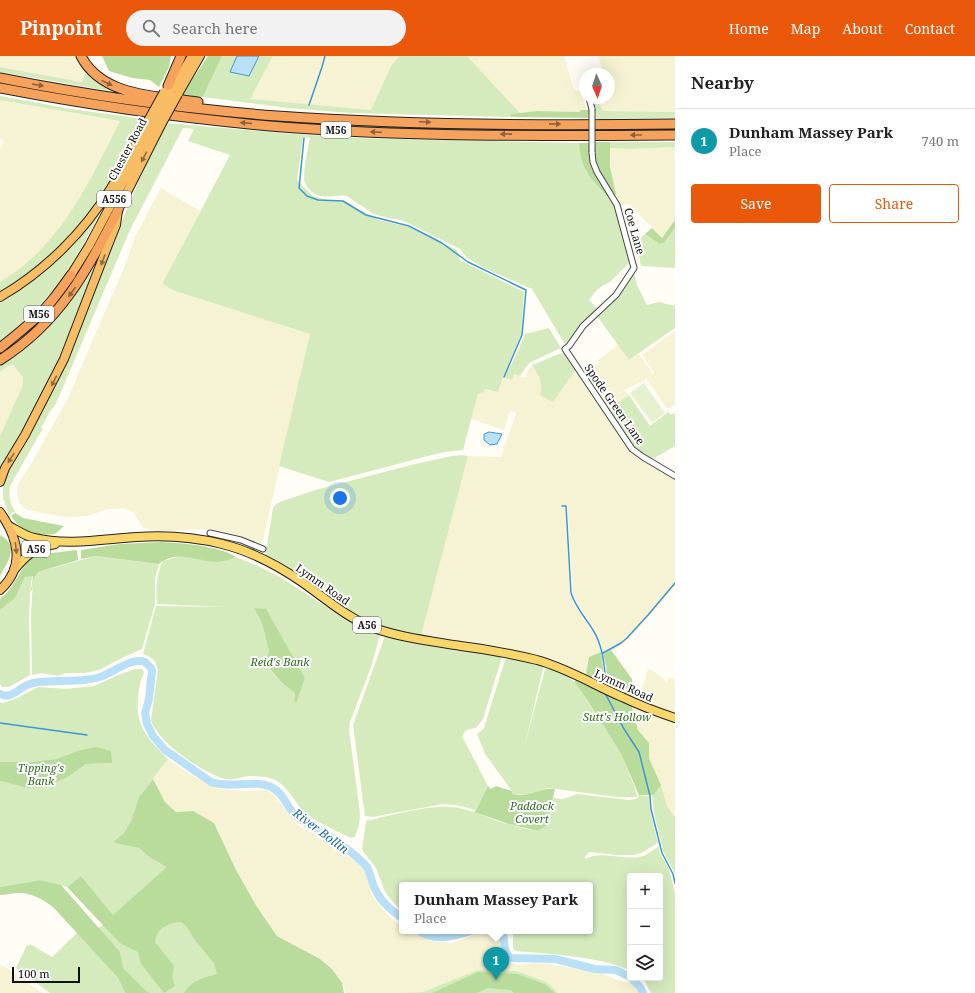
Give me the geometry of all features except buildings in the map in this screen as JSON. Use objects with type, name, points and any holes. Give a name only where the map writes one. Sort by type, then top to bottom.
[{"type":"highway","points":[[80,56],[89,69],[102,80],[110,85],[132,92],[209,104],[330,119]]},
{"type":"highway","points":[[170,91],[180,56]]},
{"type":"highway","points":[[170,91],[187,56]]},
{"type":"highway","name":"Chester Road","points":[[71,275],[89,246],[170,91],[192,56]]},
{"type":"highway","name":"Chester Road","points":[[170,91],[200,56]]},
{"type":"highway","name":"M56","points":[[0,78],[175,106],[276,116],[477,123],[675,124]]},
{"type":"highway","name":"M56","points":[[0,88],[60,100],[127,110],[312,129],[484,134],[675,134]]},
{"type":"highway","name":"A556","points":[[0,297],[40,269],[66,245],[90,218],[155,122],[170,91]]},
{"type":"highway","name":"Chester Road","points":[[0,482],[5,468],[28,429],[64,359],[116,225],[118,210],[155,122]]},
{"type":"highway","name":"M56","points":[[0,360],[24,343],[66,300],[89,266],[118,210]]},
{"type":"highway","name":"M56","points":[[0,348],[30,324],[55,297],[71,275]]},
{"type":"highway","points":[[0,503],[1,514]]},
{"type":"highway","name":"A56","points":[[0,590],[9,580],[14,571],[17,558],[14,538],[9,526],[1,514]]},
{"type":"main road","name":"Lymm Road","points":[[9,526],[36,539],[66,541],[167,536],[196,538],[229,546],[274,565],[337,608],[362,623],[372,627],[408,638],[480,648],[553,665],[623,698],[675,718]]},
{"type":"main road","name":"Lymm Road","points":[[14,571],[26,556],[33,551],[42,546],[66,541]]},
{"type":"street","name":"Coe Lane","points":[[565,350],[583,326],[616,295],[634,268],[616,205],[593,162],[592,109],[590,104]]},
{"type":"street","name":"Spode Green Lane","points":[[565,350],[632,449],[675,476]]},
{"type":"street","points":[[210,533],[241,540],[263,549]]},
{"type":"shaded area","points":[[0,56],[75,56],[85,73],[82,82],[0,67]]},
{"type":"shaded area","points":[[273,56],[399,56],[391,66],[371,110],[249,99]]},
{"type":"shaded area","points":[[467,56],[564,56],[574,90],[579,91],[579,104],[584,104],[586,110],[581,110],[579,112],[537,111],[520,113]]},
{"type":"shaded area","points":[[598,56],[675,56],[675,112],[603,111],[600,104],[615,104],[615,68],[602,68]]},
{"type":"shaded area","points":[[0,100],[120,121],[87,186],[68,217],[50,242],[34,258],[15,273],[0,282],[0,150],[4,140],[0,139]]},
{"type":"shaded area","points":[[675,147],[675,220],[662,238],[629,204],[619,206],[612,182],[610,148],[630,149]]},
{"type":"shaded area","points":[[161,188],[200,211],[162,284],[175,291],[310,334],[262,544],[230,533],[211,529],[162,532],[144,528],[134,513],[123,508],[109,509],[87,516],[63,517],[27,510],[20,504],[18,499],[17,486],[67,400],[125,265],[135,237]]},
{"type":"shaded area","points":[[675,331],[675,405],[667,409],[646,378],[625,390],[629,395],[608,409],[587,378],[593,374],[590,369],[599,363],[598,360],[618,345],[629,360],[639,354],[653,374],[654,373],[642,355]]},
{"type":"shaded area","points":[[12,364],[23,377],[23,385],[0,436],[0,372]]},
{"type":"shaded area","points":[[532,365],[538,375],[542,387],[576,369],[634,455],[675,480],[675,586],[633,634],[619,647],[603,654],[602,646],[594,628],[577,603],[573,593],[567,505],[565,505],[570,593],[573,602],[592,632],[601,652],[589,657],[586,674],[552,658],[480,643],[421,636],[468,456],[501,457],[516,413],[510,411],[504,430],[471,419],[478,394],[484,389],[498,392],[502,378],[512,380],[514,374],[525,378],[527,371]]},
{"type":"shaded area","points":[[648,669],[651,669],[667,682],[668,678],[675,679],[675,714],[639,699]]},
{"type":"shaded area","points":[[631,704],[675,722],[675,817],[667,806],[661,785],[649,758],[649,743],[638,730]]},
{"type":"shaded area","points":[[168,759],[191,775],[218,789],[243,791],[266,790],[273,794],[297,824],[307,831],[324,837],[346,855],[359,863],[369,877],[371,894],[389,916],[399,925],[399,934],[414,934],[431,941],[452,943],[477,934],[496,934],[500,936],[502,944],[502,958],[504,961],[519,965],[532,963],[548,964],[601,973],[617,980],[631,983],[639,993],[558,993],[547,982],[517,971],[478,970],[423,993],[346,993],[342,983],[332,969],[320,959],[277,936],[257,907],[236,870],[193,811],[176,812],[165,802],[153,779]]},
{"type":"shaded area","points":[[0,965],[7,968],[42,993],[0,993]]},
{"type":"green space","points":[[75,56],[77,56],[83,68],[88,73],[104,85],[116,91],[0,72],[0,67],[82,82],[85,73]]},
{"type":"green space","points":[[102,56],[171,56],[169,67],[159,87],[150,80],[132,78],[109,71]]},
{"type":"green space","points":[[208,56],[222,56],[203,97],[182,95]]},
{"type":"green space","points":[[222,56],[237,56],[230,72],[249,76],[259,56],[273,56],[250,99],[371,110],[391,66],[399,56],[467,56],[520,113],[510,114],[511,117],[350,113],[288,108],[203,97]]},
{"type":"green space","points":[[0,96],[71,109],[144,119],[102,196],[76,230],[45,259],[0,293],[0,282],[21,267],[40,250],[57,231],[71,211],[97,167],[120,121],[0,100]]},
{"type":"green space","points":[[592,104],[600,104],[603,111],[675,112],[675,118],[594,119]]},
{"type":"green space","points":[[581,110],[590,110],[590,118],[511,117],[510,114],[537,111],[579,112]]},
{"type":"green space","points":[[166,123],[357,138],[579,143],[586,172],[612,200],[631,261],[610,282],[595,292],[589,300],[599,310],[566,346],[532,289],[486,269],[467,258],[460,249],[404,221],[372,213],[347,196],[324,196],[316,194],[312,191],[306,185],[304,180],[310,138],[303,137],[297,180],[313,196],[327,200],[339,200],[379,220],[409,227],[457,250],[460,260],[524,292],[521,335],[498,392],[485,389],[483,393],[481,392],[478,394],[463,450],[432,455],[329,482],[279,466],[310,334],[175,291],[162,284],[230,155],[188,141],[194,129],[183,128],[130,230],[58,399],[10,486],[10,499],[15,511],[9,515],[3,500],[3,489],[7,473],[29,439],[62,371],[76,340],[111,247],[140,178]]},
{"type":"green space","points":[[593,142],[610,142],[610,166],[616,195],[613,194],[594,162]]},
{"type":"green space","points":[[610,142],[675,142],[675,147],[630,149],[610,148]]},
{"type":"green space","points":[[579,143],[589,143],[591,159],[608,191],[609,198],[588,174],[582,161]]},
{"type":"green space","points":[[99,211],[100,212],[91,231],[81,249],[46,299],[17,328],[0,341],[0,302],[31,281]]},
{"type":"green space","points":[[675,220],[675,228],[664,243],[659,244],[645,234],[652,228],[662,238]]},
{"type":"green space","points":[[675,228],[675,268],[641,266],[637,242],[645,234],[659,244],[664,243]]},
{"type":"green space","points":[[94,267],[91,275],[91,281],[67,345],[34,411],[0,467],[0,436],[23,385],[23,377],[12,364],[0,372],[0,366],[15,357],[41,335],[75,296]]},
{"type":"green space","points":[[634,272],[637,285],[647,305],[659,302],[675,306],[675,328],[629,360],[597,316]]},
{"type":"green space","points":[[549,328],[561,348],[529,363],[520,376],[514,374],[512,380],[504,378],[525,334]]},
{"type":"green space","points":[[565,353],[576,369],[553,402],[540,395],[540,379],[532,365]]},
{"type":"green space","points":[[644,383],[665,413],[652,423],[630,393]]},
{"type":"green space","points":[[629,395],[650,426],[668,412],[670,414],[675,414],[675,446],[651,460],[631,444],[608,409]]},
{"type":"green space","points":[[463,455],[468,456],[421,636],[384,627],[363,619],[325,597],[265,557],[273,508],[276,504],[319,489],[415,464]]},
{"type":"green space","points":[[15,513],[23,518],[64,526],[55,534],[36,534],[25,530],[15,522],[11,516]]},
{"type":"green space","points":[[0,535],[10,544],[11,549],[9,559],[0,576]]},
{"type":"green space","points":[[22,538],[43,544],[23,556],[20,541]]},
{"type":"green space","points":[[162,542],[190,544],[211,548],[229,553],[236,557],[218,562],[188,557],[173,557],[159,564],[96,556],[81,559],[81,550],[120,544]]},
{"type":"green space","points":[[77,550],[78,560],[38,572],[33,580],[31,591],[33,576],[25,577],[15,598],[0,610],[0,599],[9,591],[32,558],[42,552],[44,556],[52,553]]},
{"type":"green space","points":[[96,556],[159,564],[155,579],[155,604],[142,649],[99,670],[85,673],[65,673],[58,676],[41,673],[32,675],[31,616],[33,580],[38,572]]},
{"type":"green space","points":[[177,557],[188,557],[220,562],[236,557],[280,577],[342,617],[380,635],[371,667],[350,722],[349,729],[360,814],[359,825],[355,837],[351,838],[309,816],[301,809],[282,784],[277,781],[264,777],[250,776],[226,779],[206,771],[182,756],[171,747],[155,728],[151,720],[158,670],[153,660],[149,656],[143,654],[156,606],[225,607],[157,604],[157,582],[163,561]],"holes":[[[255,608],[305,678],[294,700],[295,693],[282,683],[265,664],[269,651],[262,623]]]},
{"type":"green space","points":[[33,575],[31,582],[29,614],[30,675],[9,687],[2,687],[0,684],[0,610],[15,595],[25,577]]},
{"type":"green space","name":"Reid's Bank","points":[[254,608],[266,609],[305,678],[296,703],[294,700],[295,693],[282,683],[265,663],[269,651],[262,623]]},
{"type":"green space","points":[[385,636],[433,646],[488,652],[502,657],[483,719],[476,728],[466,730],[462,736],[488,786],[476,810],[456,805],[443,804],[372,817],[365,816],[353,725]]},
{"type":"green space","name":"Sutt's Hollow","points":[[611,650],[632,679],[632,696],[608,685],[603,654]]},
{"type":"green space","name":"Sutt's Hollow","points":[[601,652],[605,684],[586,674],[589,657]]},
{"type":"green space","points":[[509,657],[544,665],[524,748],[546,666],[563,673],[577,685],[621,754],[635,788],[637,797],[617,797],[548,788],[530,794],[511,794],[512,791],[485,754],[477,734],[484,728],[505,660]]},
{"type":"green space","points":[[135,669],[142,669],[144,672],[138,697],[139,717],[142,726],[152,742],[168,759],[139,797],[131,821],[124,833],[114,841],[139,848],[149,857],[235,873],[276,939],[344,993],[135,993],[87,939],[113,915],[81,876],[67,887],[40,880],[0,887],[0,781],[27,788],[68,777],[86,764],[112,763],[77,751],[56,759],[28,762],[0,762],[0,702],[3,703],[15,699],[38,687],[65,689],[94,686]]},
{"type":"green space","name":"Sutt's Hollow","points":[[579,679],[631,704],[638,730],[649,743],[649,758],[661,785],[654,795],[639,795],[621,754],[574,681]]},
{"type":"green space","name":"Tipping's Bank","points":[[96,747],[111,751],[112,763],[86,764],[68,777],[46,786],[27,788],[0,781],[0,762],[28,762],[56,759],[77,751]]},
{"type":"green space","points":[[153,779],[165,802],[176,812],[193,811],[214,823],[236,870],[257,907],[277,936],[320,959],[332,969],[342,983],[344,993],[184,993],[194,982],[217,974],[214,963],[194,939],[187,927],[181,922],[164,927],[156,937],[155,942],[174,966],[172,977],[175,986],[164,993],[141,964],[138,952],[120,943],[67,887],[81,876],[113,915],[167,867],[149,857],[139,848],[115,843],[114,841],[124,833],[131,821],[139,797]]},
{"type":"green space","points":[[661,785],[667,806],[675,817],[675,874],[663,851],[654,813],[652,795],[654,795]]},
{"type":"green space","name":"Paddock Covert","points":[[488,786],[491,789],[496,786],[512,791],[512,794],[518,795],[529,794],[541,790],[555,789],[550,811],[549,824],[538,831],[509,824],[474,812]]},
{"type":"green space","points":[[577,794],[629,800],[636,799],[639,795],[649,796],[651,815],[658,843],[641,853],[633,855],[589,852],[585,857],[586,859],[591,856],[605,855],[633,858],[647,854],[659,846],[660,853],[669,869],[675,893],[675,993],[651,993],[644,981],[663,981],[663,873],[627,873],[627,969],[617,965],[588,959],[515,951],[513,948],[513,934],[593,934],[593,882],[399,882],[399,908],[385,892],[376,868],[362,850],[366,821],[419,809],[450,807],[465,809],[501,822],[538,831],[549,824],[553,798],[563,799]]},
{"type":"green space","points":[[40,880],[61,885],[120,952],[123,968],[147,992],[151,993],[125,993],[118,978],[54,908],[46,902],[24,893],[0,895],[0,887]]},
{"type":"green space","points":[[77,933],[118,978],[125,993],[50,993],[16,968],[27,945],[29,946],[30,944],[52,957]]},
{"type":"green space","points":[[478,970],[517,971],[547,982],[558,993],[404,993],[423,992]]},
{"type":"green space","points":[[478,972],[517,974],[545,984],[555,993],[514,993],[511,990],[488,988],[477,993],[432,993]]},
{"type":"water","points":[[237,56],[259,56],[249,76],[230,72]]},
{"type":"water","points":[[489,432],[502,434],[497,444],[490,445],[484,440],[484,434]]},
{"type":"waterway","points":[[309,105],[325,56]]},
{"type":"waterway","points":[[304,138],[299,188],[307,196],[318,200],[343,201],[366,215],[409,226],[442,243],[468,262],[526,290],[522,335],[504,377]]},
{"type":"waterway","points":[[562,506],[566,506],[571,593],[575,603],[599,642],[606,682]]},
{"type":"waterway","points":[[603,653],[627,638],[675,583]]},
{"type":"waterway","name":"River Bollin","points":[[0,694],[12,694],[36,682],[79,680],[100,677],[128,663],[140,661],[145,662],[152,671],[149,699],[145,713],[147,724],[153,736],[165,750],[211,782],[226,785],[258,784],[271,787],[279,793],[297,817],[330,837],[363,862],[368,869],[374,887],[380,898],[399,916]]},
{"type":"waterway","points":[[606,695],[624,729],[639,752],[662,853],[673,874],[675,883]]},
{"type":"waterway","points":[[0,723],[87,735]]},
{"type":"waterway","name":"River Bollin","points":[[425,934],[438,937],[461,934]]},
{"type":"waterway","name":"River Bollin","points":[[503,934],[506,953],[511,958],[555,959],[595,969],[616,970],[627,976]]},
{"type":"waterway","name":"River Bollin","points":[[634,981],[643,993]]},
{"type":"place","name":"Dunham Massey Park","points":[[496,980]]}]
